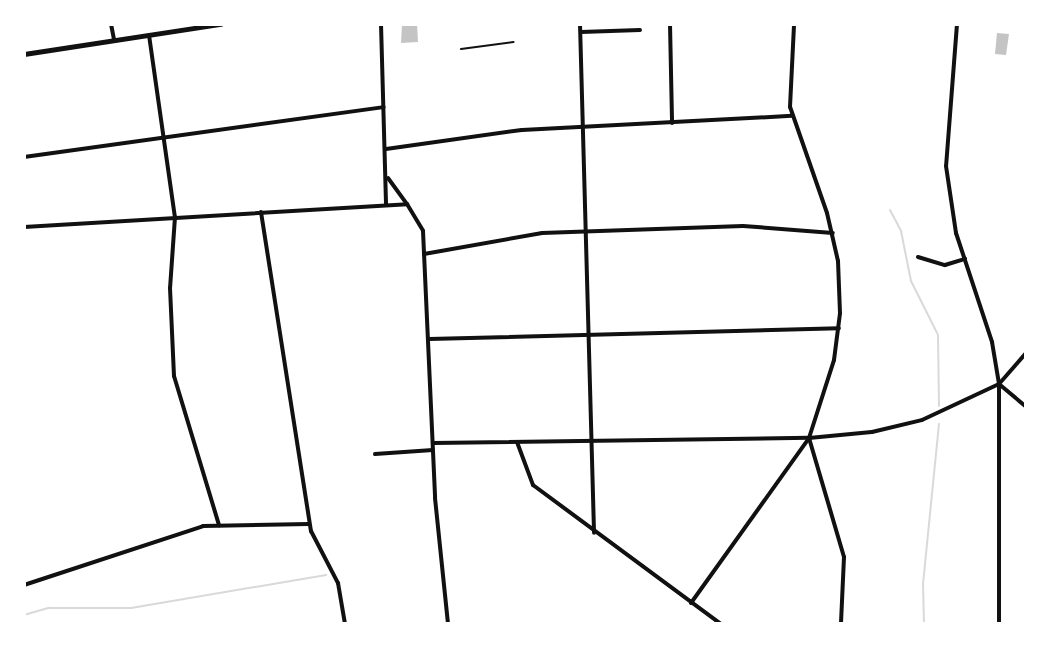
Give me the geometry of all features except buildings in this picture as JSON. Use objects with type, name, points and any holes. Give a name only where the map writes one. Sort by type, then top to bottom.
[{"type":"main road","points":[[24,54],[221,24]]},
{"type":"street","points":[[111,24],[114,40]]},
{"type":"street","points":[[381,24],[388,178],[386,204]]},
{"type":"street","points":[[580,24],[592,337],[594,533]]},
{"type":"street","points":[[669,24],[672,123]]},
{"type":"street","points":[[691,603],[809,438],[839,328],[840,288],[832,233],[792,116],[794,24]]},
{"type":"street","points":[[957,24],[946,166],[950,207],[992,342],[999,384],[999,624]]},
{"type":"street","points":[[581,32],[640,30]]},
{"type":"street","points":[[149,35],[176,217],[170,288],[175,383],[219,525]]},
{"type":"street","points":[[24,157],[165,141],[384,107]]},
{"type":"street","points":[[386,149],[500,132],[792,116]]},
{"type":"street","points":[[388,178],[420,220],[429,339],[433,450],[448,624]]},
{"type":"street","points":[[24,227],[406,204]]},
{"type":"street","points":[[261,213],[309,524],[338,583],[345,624]]},
{"type":"street","points":[[424,254],[507,235],[743,226],[832,233]]},
{"type":"street","points":[[918,257],[945,265],[965,259]]},
{"type":"street","points":[[429,339],[592,337],[839,328]]},
{"type":"street","points":[[433,443],[809,438],[903,426],[999,384],[1026,353]]},
{"type":"street","points":[[999,384],[1026,407]]},
{"type":"street","points":[[809,438],[844,557],[841,624]]},
{"type":"street","points":[[517,442],[532,485],[594,533],[721,624]]},
{"type":"street","points":[[375,454],[433,450]]},
{"type":"street","points":[[24,585],[195,528],[219,525],[309,524]]},
{"type":"lane","points":[[461,49],[514,42]]},
{"type":"waterway","points":[[890,210],[901,231],[911,281],[938,335],[939,406]]},
{"type":"waterway","points":[[924,624],[923,584],[939,424]]},
{"type":"waterway","points":[[24,615],[49,608],[131,608],[326,575]]}]
